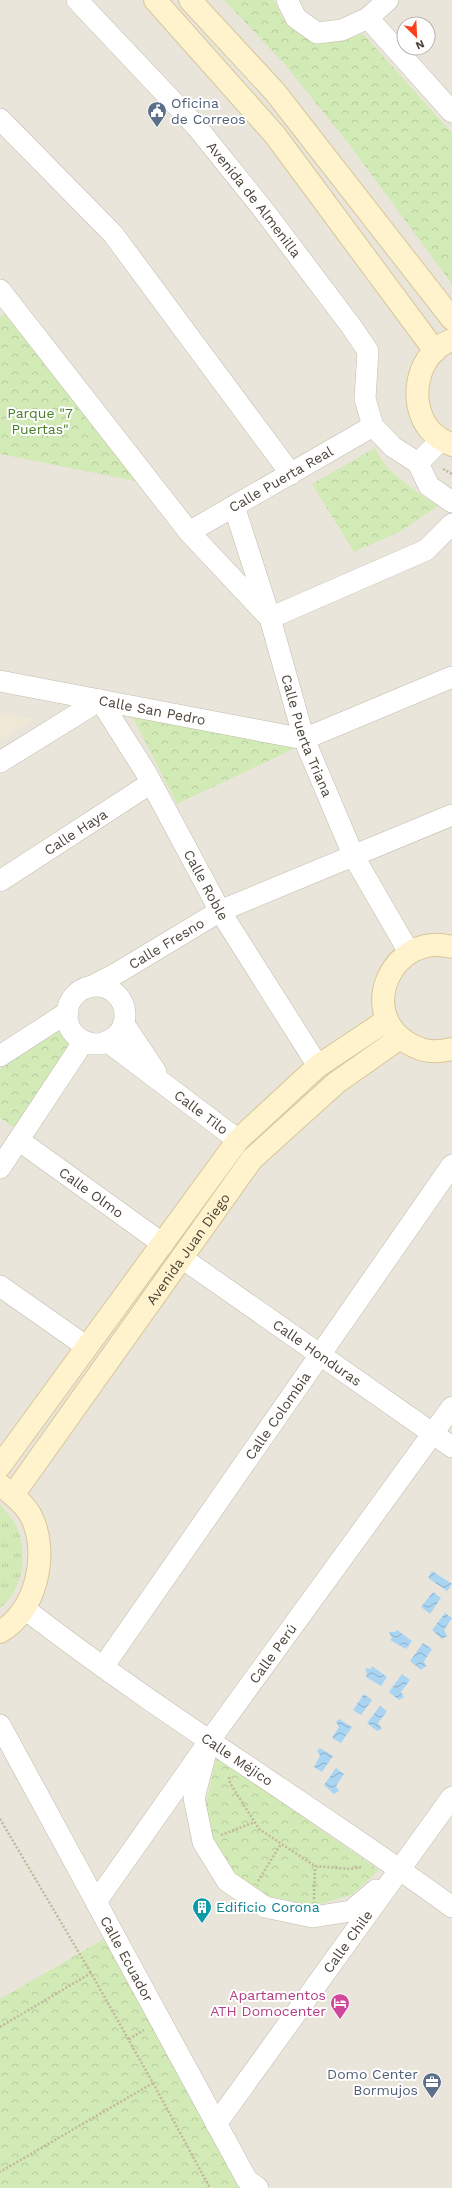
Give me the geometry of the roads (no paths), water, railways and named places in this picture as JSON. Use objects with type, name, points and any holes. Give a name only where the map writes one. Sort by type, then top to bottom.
[{"type":"street","name":"Avenida de Almenilla","points":[[77,0],[196,126],[262,208],[360,338],[368,351],[365,399],[373,426]]},
{"type":"street","points":[[155,0],[275,135],[443,345],[423,366],[417,391],[419,411],[429,429],[446,442],[418,463]]},
{"type":"street","points":[[190,0],[275,92],[452,319]]},
{"type":"street","points":[[287,0],[296,18],[317,33],[342,30],[368,18],[388,0]]},
{"type":"street","points":[[368,18],[452,112]]},
{"type":"street","points":[[0,119],[113,234],[291,474]]},
{"type":"street","points":[[2,296],[189,532],[270,618],[426,550],[452,524]]},
{"type":"street","points":[[373,426],[393,448],[418,463],[429,486],[452,502]]},
{"type":"street","name":"Calle Puerta Real","points":[[189,532],[373,426]]},
{"type":"street","name":"Calle Puerta Triana","points":[[234,506],[270,618],[304,739],[354,857],[409,952]]},
{"type":"street","points":[[304,739],[452,677]]},
{"type":"street","name":"Calle San Pedro","points":[[0,681],[304,739]]},
{"type":"street","points":[[0,762],[100,700]]},
{"type":"street","name":"Calle Roble","points":[[100,700],[151,783],[220,911],[318,1066]]},
{"type":"street","name":"Calle Haya","points":[[0,881],[151,783]]},
{"type":"street","name":"Calle Fresno","points":[[90,987],[119,972],[220,911],[354,857],[452,815]]},
{"type":"street","points":[[452,947],[444,944],[425,946],[409,952],[395,965],[385,984],[383,1004],[387,1020],[400,1038],[419,1050],[438,1053],[452,1049]]},
{"type":"street","points":[[0,1056],[68,1012],[75,996],[90,987],[107,988],[117,996],[124,1006],[124,1024],[114,1037],[107,1042],[100,1044],[84,1041],[76,1036],[71,1029],[68,1012]]},
{"type":"street","name":"Avenida Juan Diego","points":[[0,1466],[238,1140],[318,1066],[387,1020]]},
{"type":"street","name":"Calle Tilo","points":[[124,1024],[165,1085]]},
{"type":"street","name":"Avenida Juan Diego","points":[[6,1490],[182,1258],[252,1159],[336,1084],[400,1038]]},
{"type":"street","points":[[0,1168],[20,1141],[84,1041]]},
{"type":"street","name":"Calle Tilo","points":[[107,1042],[238,1140]]},
{"type":"street","name":"Calle Olmo","points":[[20,1141],[163,1244]]},
{"type":"street","name":"Calle Colombia","points":[[103,1667],[452,1165]]},
{"type":"street","name":"Calle Honduras","points":[[182,1258],[452,1447]]},
{"type":"street","points":[[0,1286],[87,1347]]},
{"type":"street","name":"Calle Perú","points":[[96,1902],[217,1744],[452,1408]]},
{"type":"street","points":[[0,1632],[6,1629],[25,1609],[32,1595],[40,1565],[40,1549],[32,1517],[6,1490]]},
{"type":"street","name":"Calle Méjico","points":[[25,1609],[103,1667],[384,1858],[452,1907]]},
{"type":"street","name":"Calle Ecuador","points":[[0,1725],[247,2180],[258,2188]]},
{"type":"street","points":[[217,1744],[194,1798],[202,1842],[227,1881],[265,1907],[313,1917],[352,1911],[401,1870]]},
{"type":"street","name":"Calle Chile","points":[[216,2124],[401,1870],[452,1797]]},
{"type":"water","points":[[432,1571],[452,1584],[447,1591],[428,1578]]},
{"type":"water","points":[[433,1592],[441,1598],[430,1614],[421,1607]]},
{"type":"water","points":[[445,1613],[452,1618],[444,1630],[447,1636],[442,1639],[432,1630]]},
{"type":"water","points":[[397,1630],[412,1641],[406,1649],[390,1640],[392,1638],[389,1632],[395,1632]]},
{"type":"water","points":[[423,1643],[432,1649],[424,1661],[426,1666],[421,1670],[410,1661]]},
{"type":"water","points":[[372,1666],[387,1677],[381,1686],[366,1677],[367,1674],[365,1668],[371,1669]]},
{"type":"water","points":[[402,1674],[410,1680],[401,1692],[404,1697],[399,1700],[389,1692]]},
{"type":"water","points":[[364,1694],[372,1700],[361,1715],[353,1710]]},
{"type":"water","points":[[380,1706],[387,1711],[378,1723],[382,1729],[377,1731],[367,1723]]},
{"type":"water","points":[[339,1719],[352,1727],[341,1743],[332,1738],[339,1727],[336,1722]]},
{"type":"water","points":[[320,1748],[333,1756],[322,1772],[314,1767],[320,1756],[317,1751]]},
{"type":"water","points":[[336,1768],[344,1774],[336,1786],[339,1791],[334,1794],[324,1785]]},
{"type":"place","name":"Oficina de Correos","points":[[157,128]]},
{"type":"place","name":"Edificio Corona","points":[[202,1924]]},
{"type":"place","name":"Apartamentos ATH Domocenter","points":[[340,2020]]},
{"type":"place","name":"Domo Center Bormujos","points":[[432,2099]]},
{"type":"park label","name":"Parque \"7 Puertas\"","points":[[40,422]]}]
